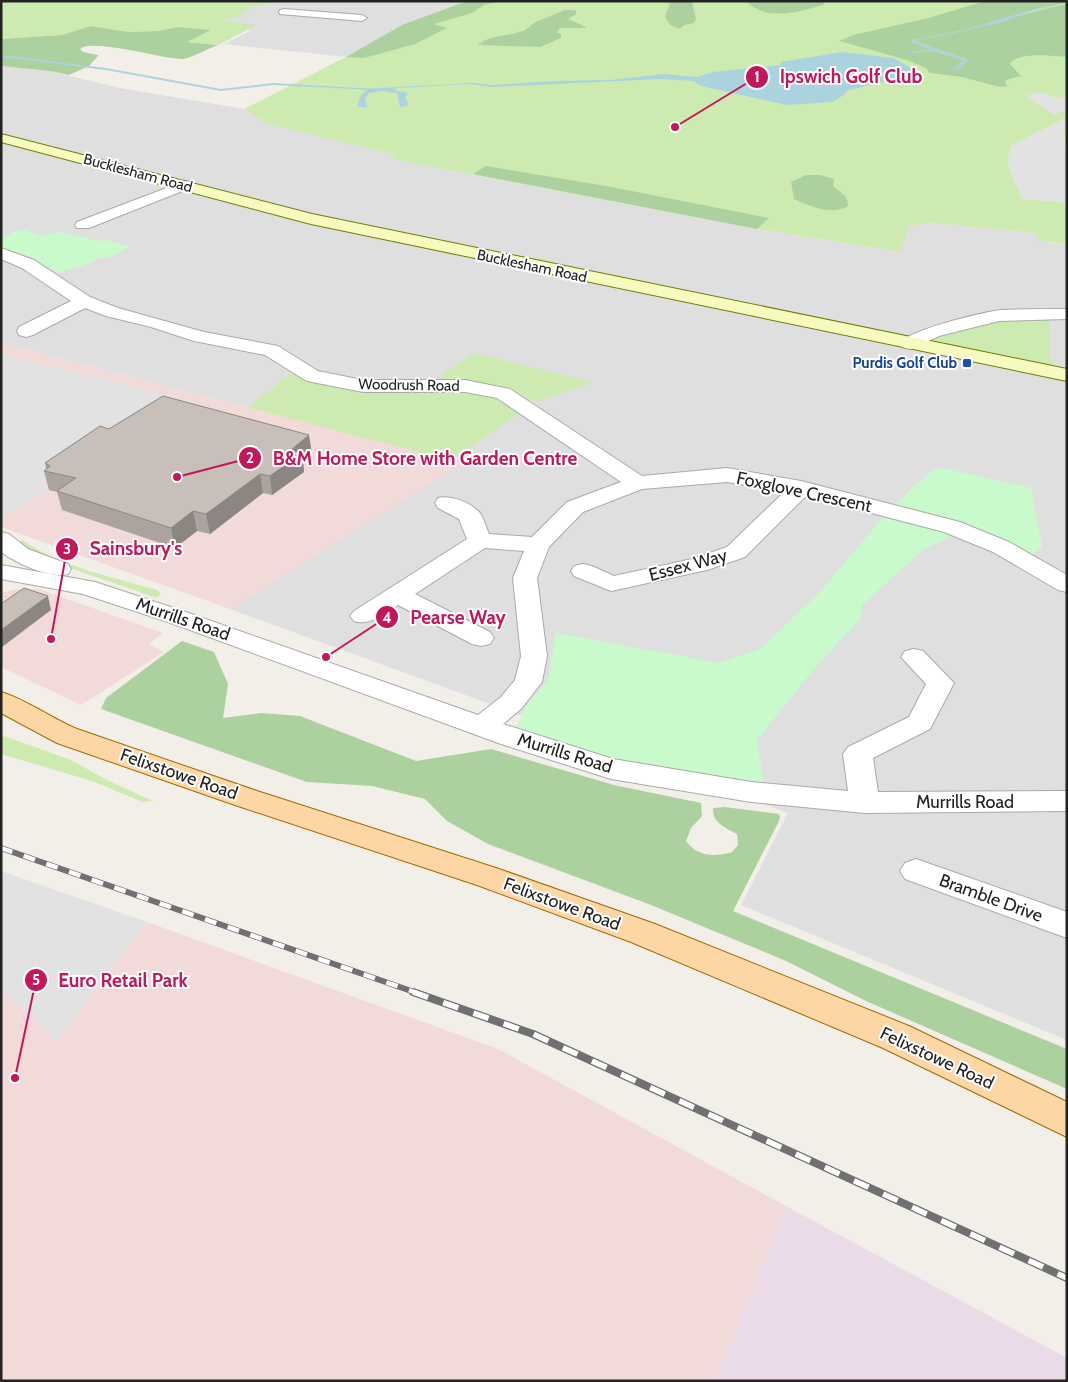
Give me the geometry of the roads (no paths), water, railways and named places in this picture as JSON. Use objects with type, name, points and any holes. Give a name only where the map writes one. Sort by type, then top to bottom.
[{"type":"main road","name":"Felixstowe Road","points":[[1,701],[66,736],[246,798],[488,877],[643,933],[896,1037],[1067,1120]]},
{"type":"main road","name":"Felixstowe Road","points":[[1,712],[43,725]]},
{"type":"street","points":[[297,12],[311,5]]},
{"type":"street","points":[[284,12],[362,18]]},
{"type":"street","name":"Bucklesham Road","points":[[1,138],[311,219],[1067,375]]},
{"type":"street","points":[[83,225],[185,185]]},
{"type":"street","name":"Woodrush Road","points":[[1,253],[28,264],[84,301],[112,312],[157,322],[202,338],[270,350],[312,376],[363,386],[464,386],[503,393],[638,483]]},
{"type":"street","points":[[1,271],[28,264]]},
{"type":"street","points":[[26,331],[84,301]]},
{"type":"street","points":[[909,343],[933,332],[999,316],[1067,314]]},
{"type":"street","name":"Foxglove Crescent","points":[[483,726],[511,703],[528,682],[534,656],[525,578],[538,545],[575,507],[638,483],[727,475],[801,488],[952,527],[1001,547],[1066,584]]},
{"type":"street","name":"Essex Way","points":[[583,570],[611,584],[698,565],[736,552],[801,488]]},
{"type":"street","points":[[446,503],[469,515],[480,541]]},
{"type":"street","points":[[363,616],[480,541],[538,545]]},
{"type":"street","name":"Murrills Road","points":[[3,546],[86,580],[86,587]]},
{"type":"street","name":"Murrills Road","points":[[1,572],[27,575],[71,587],[86,587],[177,617],[511,737],[611,769],[751,792],[865,803],[1067,801]]},
{"type":"street","points":[[396,594],[481,638]]},
{"type":"street","points":[[865,803],[858,754],[920,723],[940,683],[914,657]]},
{"type":"street","name":"Bramble Drive","points":[[916,871],[1067,925]]},
{"type":"water","points":[[1067,3],[1032,11],[1006,21],[972,29],[914,41],[969,60],[959,69],[936,70],[956,68],[963,60],[934,51],[898,54],[930,49],[911,42],[913,40],[965,30],[1038,8]]},
{"type":"water","points":[[842,52],[893,58],[919,72],[905,78],[880,78],[885,81],[847,91],[832,102],[787,105],[701,86],[694,81],[660,79],[492,87],[469,84],[398,88],[393,90],[408,93],[405,98],[408,102],[407,106],[400,107],[397,93],[381,91],[369,93],[365,99],[367,107],[358,107],[360,97],[368,90],[363,89],[473,83],[493,85],[610,80],[663,74],[697,77],[713,72],[780,65],[781,62]]},
{"type":"waterway","points":[[1,56],[106,69],[221,90],[273,84],[374,89]]},
{"type":"railway","points":[[1,848],[417,993]]},
{"type":"railway","points":[[413,992],[533,1034],[1067,1278]]},
{"type":"place","name":"Ipswich Golf Club","points":[[675,127]]},
{"type":"place","name":"Purdis Golf Club","points":[[967,363]]},
{"type":"place","name":"B&M Home Store with Garden Centre","points":[[177,477]]},
{"type":"place","name":"Sainsbury's","points":[[51,639]]},
{"type":"place","name":"Pearse Way","points":[[326,657]]},
{"type":"place","name":"Euro Retail Park","points":[[15,1078]]}]
